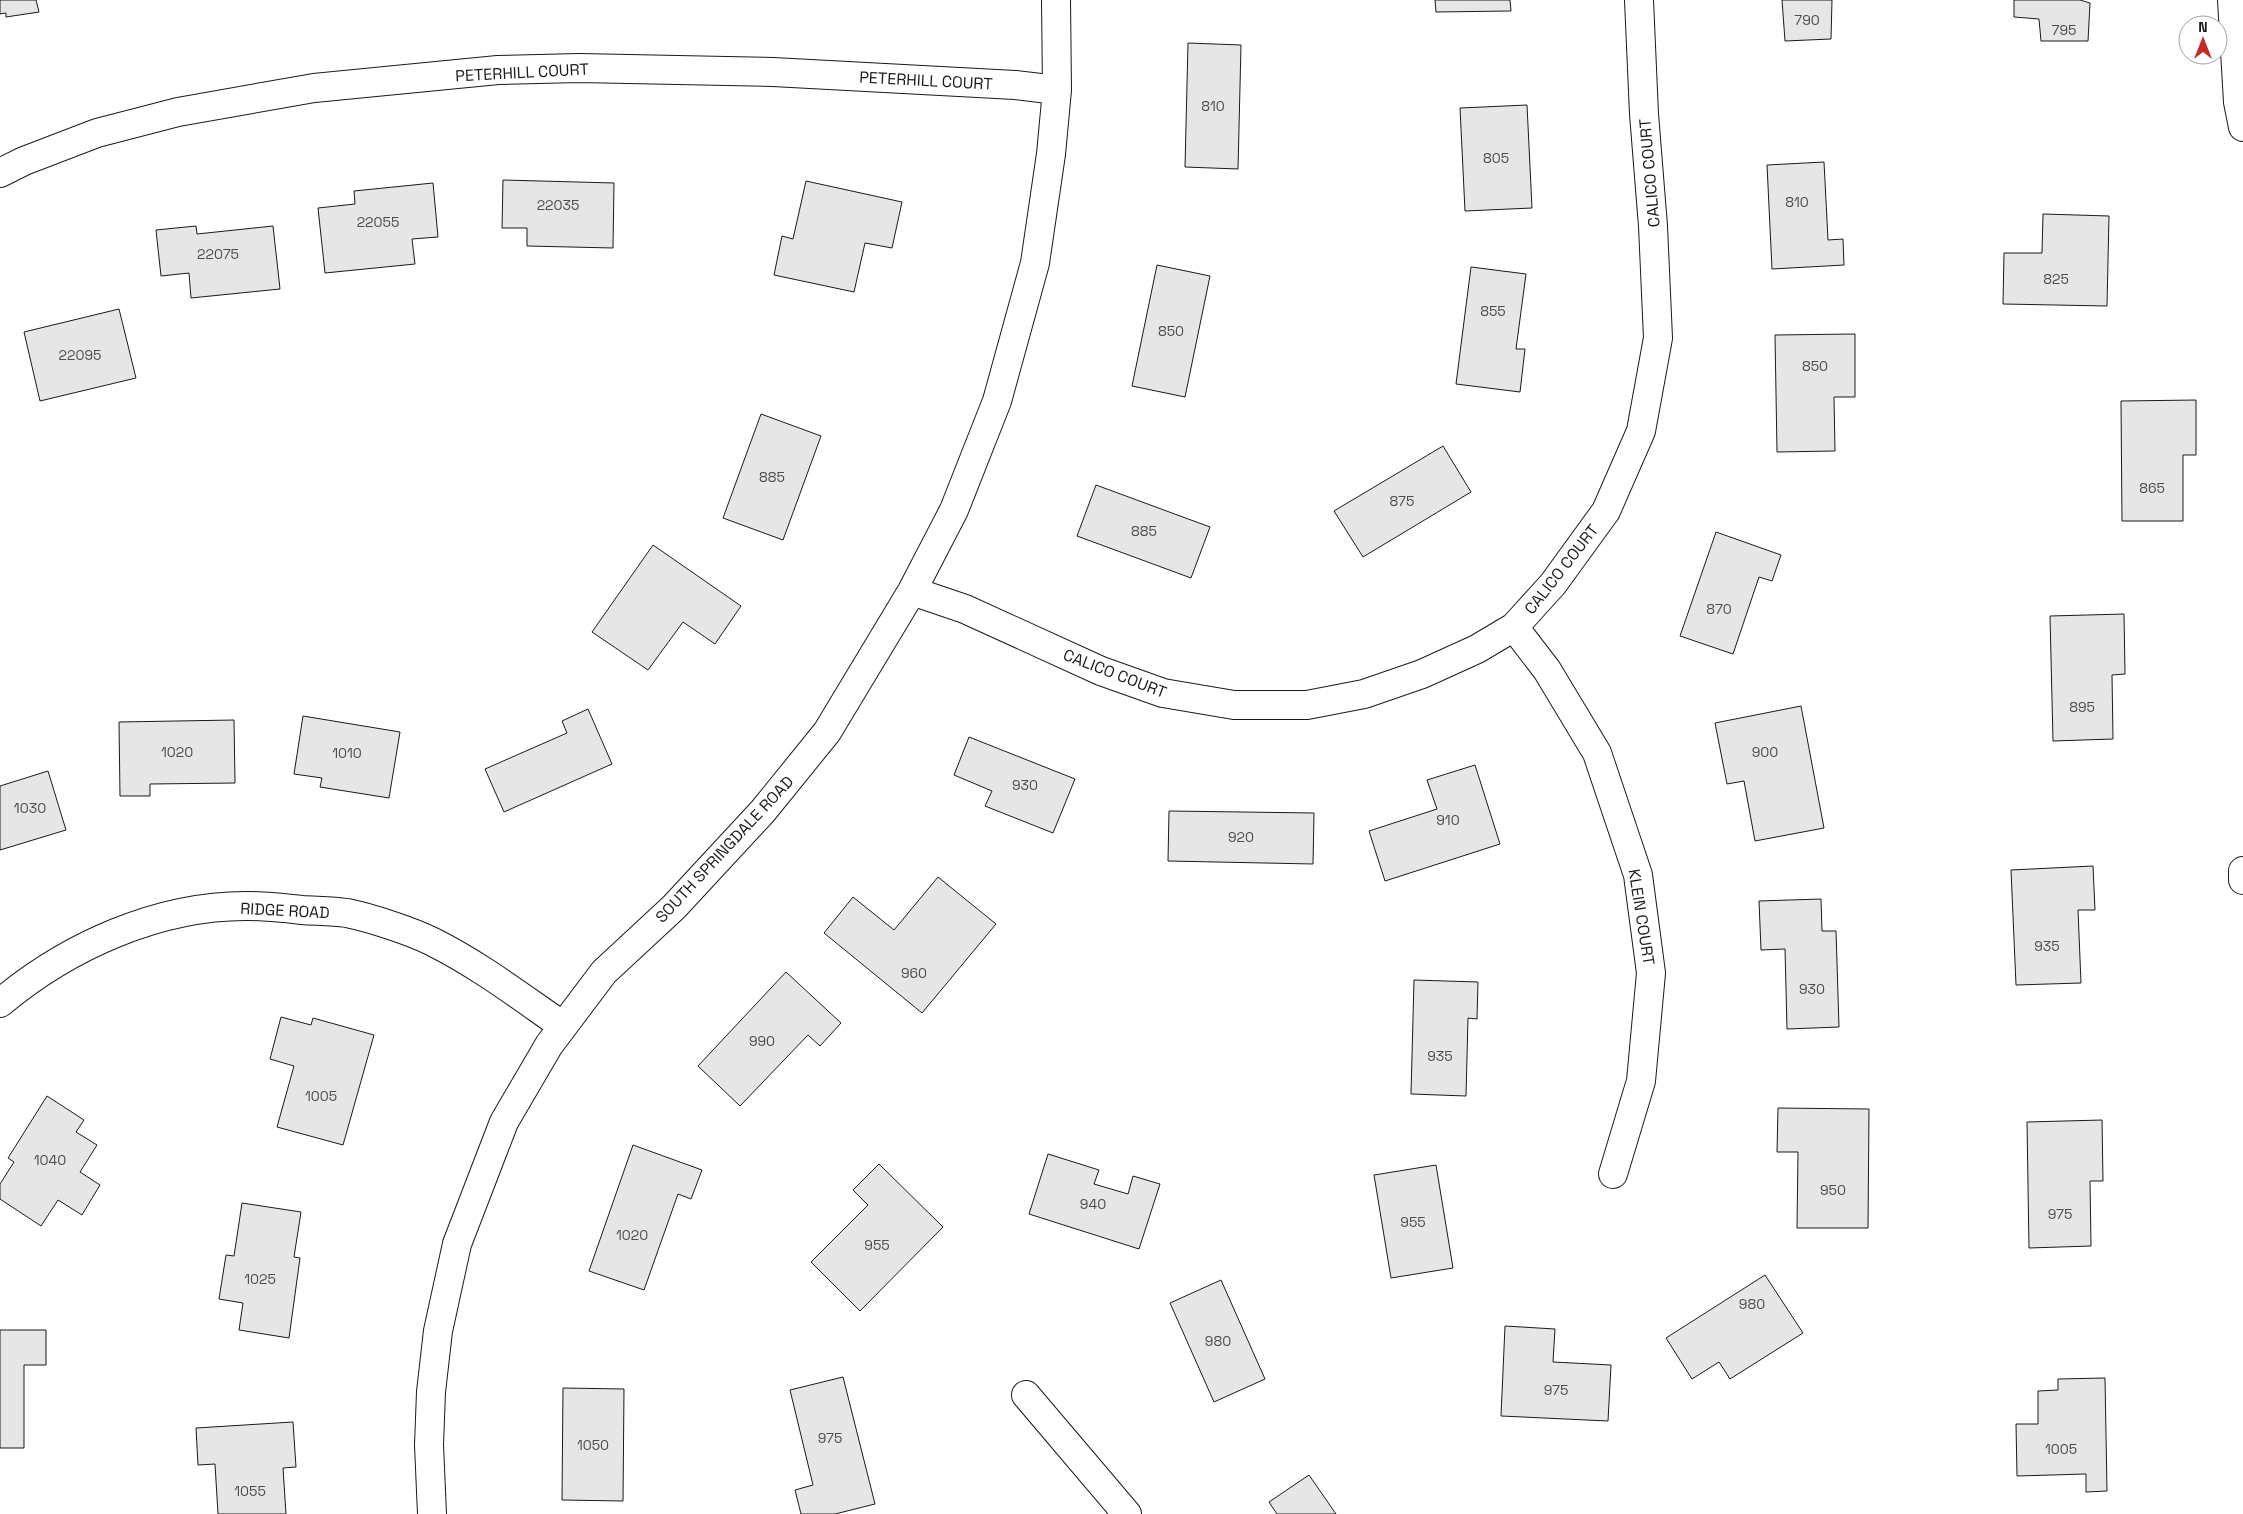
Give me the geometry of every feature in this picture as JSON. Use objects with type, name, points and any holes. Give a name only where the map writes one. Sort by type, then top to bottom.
[{"type":"street","name":"SOUTH SPRINGDALE ROAD","points":[[432,1514],[429,1446],[431,1392],[438,1331],[457,1244],[473,1197],[504,1122],[549,1045],[604,972],[674,907],[763,811],[827,732],[912,591],[954,510],[997,401],[1035,263],[1051,154],[1057,90],[1056,0]]},
{"type":"street","name":"CALICO COURT","points":[[912,591],[965,609],[1101,671],[1163,693],[1234,705],[1307,704],[1364,694],[1422,674],[1477,649],[1514,627],[1553,584],[1606,511],[1641,431],[1658,338],[1639,0]]},
{"type":"street","points":[[2232,0],[2238,102],[2243,127]]},
{"type":"street","name":"PETERHILL COURT","points":[[0,174],[24,161],[97,133],[178,112],[314,88],[498,70],[578,68],[773,72],[1015,85],[1057,90]]},
{"type":"street","name":"KLEIN COURT","points":[[1514,627],[1548,670],[1597,753],[1638,875],[1651,973],[1641,1081],[1613,1174]]},
{"type":"street","points":[[2243,870],[2243,880]]},
{"type":"street","name":"RIDGE ROAD","points":[[0,1003],[21,985],[82,948],[127,928],[164,917],[206,909],[248,906],[347,913],[381,923],[432,942],[492,976],[563,1026]]},
{"type":"street","points":[[1026,1395],[1127,1514]]},
{"type":"building","points":[[0,0],[36,0],[39,12],[6,17],[6,13],[0,14]]},
{"type":"building","points":[[1435,0],[1510,0],[1511,11],[1436,12]]},
{"type":"building","points":[[1782,0],[1832,0],[1831,39],[1785,41]]},
{"type":"building","points":[[2014,0],[2080,0],[2090,3],[2088,41],[2041,41],[2039,19],[2014,17]]},
{"type":"building","points":[[1188,43],[1241,45],[1238,169],[1185,167]]},
{"type":"building","points":[[1527,105],[1532,208],[1465,211],[1460,108]]},
{"type":"building","points":[[1824,162],[1828,240],[1843,239],[1844,265],[1772,269],[1767,165]]},
{"type":"building","points":[[503,180],[614,183],[613,248],[527,246],[527,228],[502,228]]},
{"type":"building","points":[[806,181],[902,202],[892,248],[865,243],[854,292],[774,275],[782,236],[793,239]]},
{"type":"building","points":[[433,183],[438,237],[412,239],[415,264],[325,273],[318,208],[355,204],[354,191]]},
{"type":"building","points":[[2043,214],[2109,216],[2107,306],[2003,304],[2004,253],[2042,253]]},
{"type":"building","points":[[196,226],[197,234],[273,226],[280,289],[191,298],[189,273],[161,276],[156,230]]},
{"type":"building","points":[[1157,265],[1210,276],[1185,397],[1132,386]]},
{"type":"building","points":[[1471,267],[1526,274],[1516,349],[1525,349],[1520,392],[1456,384]]},
{"type":"building","points":[[119,309],[136,378],[40,401],[24,332]]},
{"type":"building","points":[[1855,334],[1855,397],[1834,397],[1835,451],[1777,452],[1775,335]]},
{"type":"building","points":[[2196,400],[2196,455],[2183,455],[2183,521],[2122,521],[2121,401]]},
{"type":"building","points":[[761,414],[821,436],[783,540],[723,518]]},
{"type":"building","points":[[1443,446],[1471,492],[1363,557],[1334,511]]},
{"type":"building","points":[[1096,485],[1210,527],[1191,578],[1077,536]]},
{"type":"building","points":[[1716,532],[1781,555],[1772,581],[1759,577],[1733,654],[1680,636]]},
{"type":"building","points":[[653,545],[741,606],[715,644],[683,622],[648,670],[592,632]]},
{"type":"building","points":[[2124,614],[2125,674],[2112,675],[2113,739],[2053,741],[2050,616]]},
{"type":"building","points":[[1801,706],[1824,828],[1755,841],[1744,781],[1727,784],[1715,723]]},
{"type":"building","points":[[588,709],[612,764],[504,812],[485,769],[567,733],[562,721]]},
{"type":"building","points":[[303,716],[400,732],[389,798],[320,787],[322,778],[294,774]]},
{"type":"building","points":[[234,720],[235,783],[150,784],[150,796],[120,796],[119,722]]},
{"type":"building","points":[[969,737],[1075,779],[1053,833],[985,806],[992,791],[954,775]]},
{"type":"building","points":[[1475,765],[1500,844],[1385,881],[1369,831],[1437,809],[1427,780]]},
{"type":"building","points":[[48,771],[66,830],[0,850],[0,786]]},
{"type":"building","points":[[1169,811],[1314,813],[1313,864],[1168,861]]},
{"type":"building","points":[[2093,866],[2095,910],[2078,910],[2081,983],[2016,985],[2011,870]]},
{"type":"building","points":[[938,877],[996,924],[922,1013],[824,933],[853,897],[894,930]]},
{"type":"building","points":[[1821,899],[1822,931],[1836,931],[1839,1027],[1787,1029],[1785,949],[1761,950],[1759,901]]},
{"type":"building","points":[[786,972],[841,1023],[820,1046],[808,1035],[740,1106],[698,1066]]},
{"type":"building","points":[[1414,980],[1478,982],[1477,1019],[1468,1018],[1466,1096],[1411,1094]]},
{"type":"building","points":[[281,1017],[311,1025],[313,1018],[374,1035],[343,1145],[277,1127],[294,1066],[270,1059]]},
{"type":"building","points":[[47,1096],[84,1120],[76,1132],[97,1145],[80,1172],[100,1185],[82,1215],[58,1200],[41,1226],[0,1199],[0,1184],[14,1162],[8,1158]]},
{"type":"building","points":[[1778,1108],[1869,1109],[1868,1228],[1797,1228],[1798,1152],[1777,1152]]},
{"type":"building","points":[[2102,1120],[2103,1181],[2090,1181],[2091,1246],[2029,1248],[2027,1122]]},
{"type":"building","points":[[633,1145],[702,1170],[691,1199],[678,1194],[644,1290],[589,1271]]},
{"type":"building","points":[[1048,1154],[1099,1170],[1094,1184],[1128,1194],[1133,1176],[1160,1184],[1139,1249],[1029,1214]]},
{"type":"building","points":[[879,1164],[943,1227],[860,1311],[811,1262],[868,1205],[853,1190]]},
{"type":"building","points":[[1436,1165],[1453,1268],[1391,1278],[1374,1175]]},
{"type":"building","points":[[242,1203],[301,1212],[294,1257],[300,1258],[289,1338],[239,1330],[243,1303],[219,1299],[226,1255],[234,1256]]},
{"type":"building","points":[[1765,1275],[1803,1333],[1730,1379],[1719,1362],[1692,1379],[1666,1338]]},
{"type":"building","points":[[1221,1280],[1265,1379],[1214,1402],[1170,1303]]},
{"type":"building","points":[[1505,1326],[1555,1329],[1553,1362],[1611,1365],[1608,1421],[1501,1416]]},
{"type":"building","points":[[0,1330],[46,1330],[46,1365],[24,1365],[24,1448],[0,1448]]},
{"type":"building","points":[[843,1377],[875,1504],[835,1514],[801,1514],[795,1490],[813,1485],[790,1390]]},
{"type":"building","points":[[2105,1378],[2107,1491],[2086,1492],[2086,1474],[2017,1476],[2016,1424],[2038,1424],[2038,1391],[2058,1390],[2058,1379]]},
{"type":"building","points":[[563,1388],[624,1389],[623,1501],[562,1500]]},
{"type":"building","points":[[293,1422],[296,1467],[283,1468],[286,1514],[218,1514],[215,1464],[198,1465],[196,1428]]},
{"type":"building","points":[[1309,1475],[1336,1514],[1277,1514],[1269,1502]]}]
